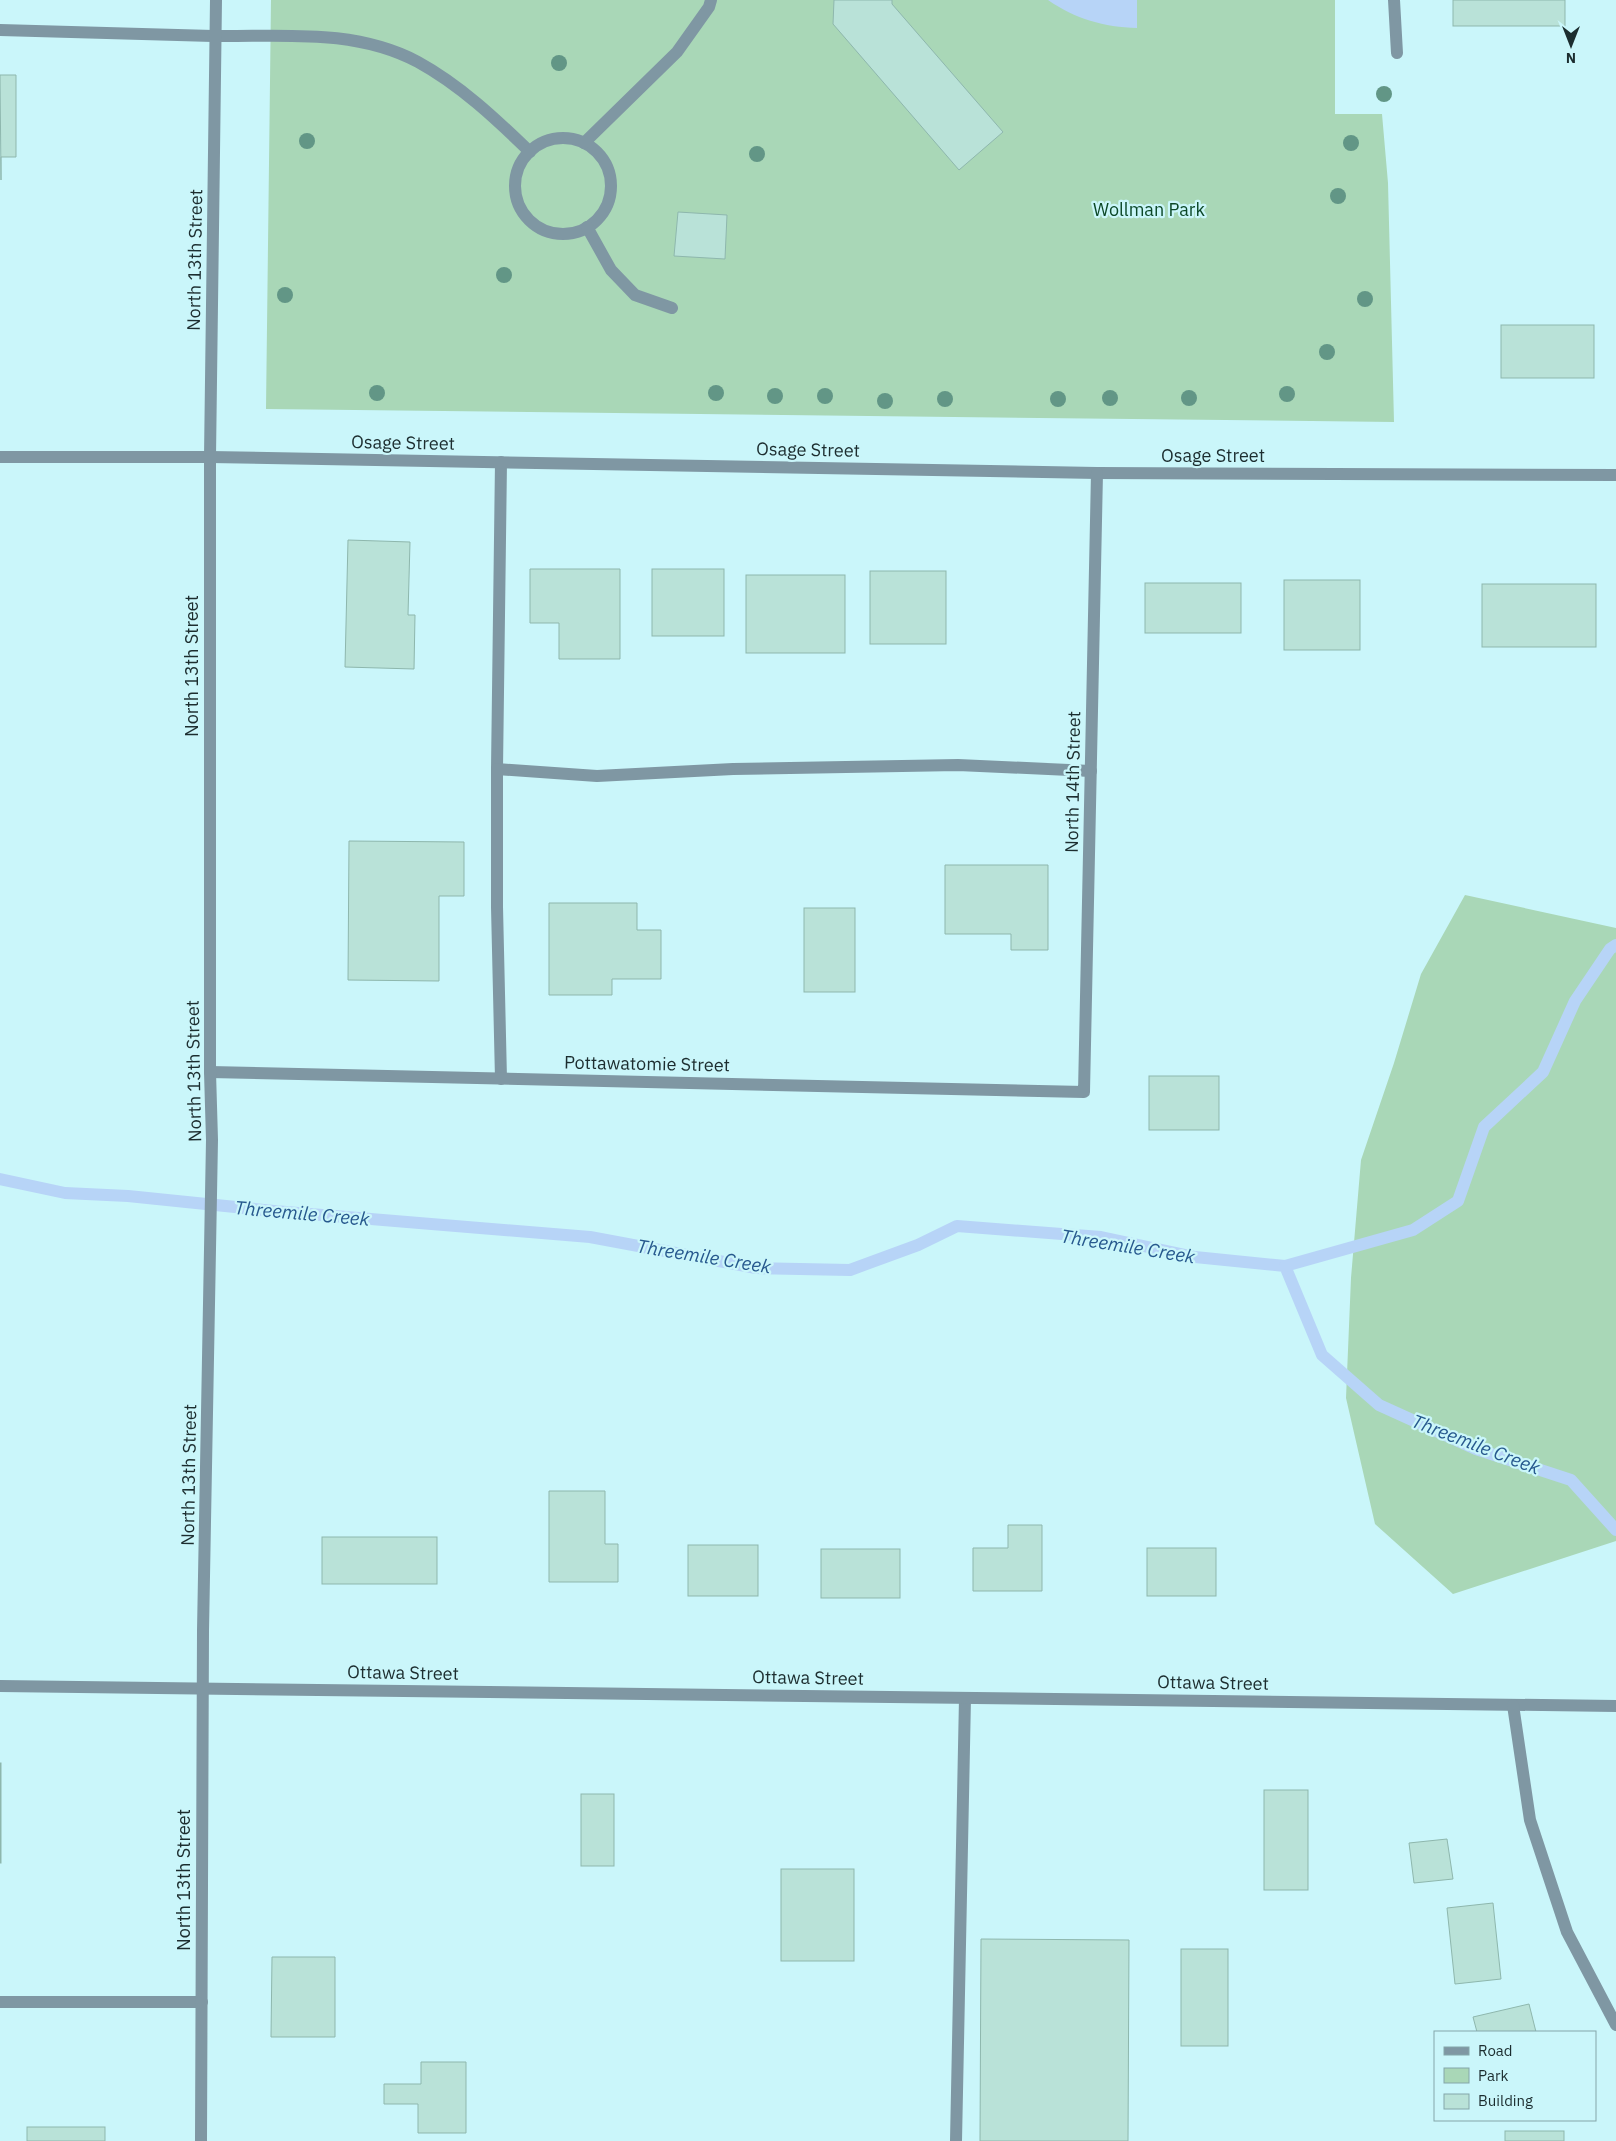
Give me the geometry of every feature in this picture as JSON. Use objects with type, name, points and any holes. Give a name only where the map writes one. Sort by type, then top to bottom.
[{"type":"street","name":"North 13th Street","points":[[201,2141],[203,1687],[211,1290],[210,457],[216,0]]},
{"type":"street","points":[[584,143],[677,52],[709,7],[711,0]]},
{"type":"street","points":[[1394,0],[1397,53]]},
{"type":"street","points":[[0,30],[216,36],[306,35],[343,38],[378,46],[416,61],[450,82],[496,119],[530,152]]},
{"type":"street","points":[[563,138],[578,140],[584,143],[603,158],[610,173],[611,189],[608,204],[599,217],[587,227],[572,232],[556,233],[541,228],[529,219],[520,206],[516,190],[517,174],[523,159],[547,141],[563,138]]},
{"type":"street","points":[[587,227],[611,270],[635,295],[672,308]]},
{"type":"street","name":"Osage Street","points":[[0,458],[210,457],[1097,473],[1616,475]]},
{"type":"street","points":[[501,462],[498,769],[501,1079]]},
{"type":"street","name":"North 14th Street","points":[[1084,1092],[1097,473]]},
{"type":"street","points":[[498,769],[597,776],[733,769],[958,765],[1091,772]]},
{"type":"street","name":"Pottawatomie Street","points":[[210,1072],[1084,1092]]},
{"type":"street","name":"Ottawa Street","points":[[0,1686],[203,1687],[1616,1706]]},
{"type":"street","points":[[956,2141],[965,1698]]},
{"type":"street","points":[[1514,1705],[1530,1820],[1567,1932],[1616,2025]]},
{"type":"street","points":[[0,2002],[202,2002]]},
{"type":"green space","name":"Wollman Park","points":[[271,0],[1335,0],[1335,114],[1382,114],[1388,183],[1394,422],[266,409]]},
{"type":"green space","points":[[1465,895],[1616,928],[1616,1541],[1453,1594],[1375,1524],[1346,1398],[1351,1278],[1361,1160],[1394,1063],[1421,974]]},
{"type":"water","points":[[1048,0],[1137,0],[1137,28],[1113,26],[1090,21],[1058,7]]},
{"type":"building","points":[[834,0],[892,0],[892,4],[1003,132],[959,170],[833,24]]},
{"type":"building","points":[[1453,0],[1565,0],[1565,26],[1453,26]]},
{"type":"building","points":[[0,75],[16,75],[16,157],[1,157],[1,180]]},
{"type":"building","points":[[678,212],[727,215],[725,259],[674,256]]},
{"type":"building","points":[[1501,325],[1594,325],[1594,378],[1501,378]]},
{"type":"building","points":[[348,540],[410,542],[408,615],[415,615],[414,669],[345,667]]},
{"type":"building","points":[[530,569],[620,569],[620,659],[559,659],[559,623],[530,623]]},
{"type":"building","points":[[652,569],[724,569],[724,636],[652,636]]},
{"type":"building","points":[[870,571],[946,571],[946,644],[870,644]]},
{"type":"building","points":[[746,575],[845,575],[845,653],[746,653]]},
{"type":"building","points":[[1284,580],[1360,580],[1360,650],[1284,650]]},
{"type":"building","points":[[1145,583],[1241,583],[1241,633],[1145,633]]},
{"type":"building","points":[[1482,584],[1596,584],[1596,647],[1482,647]]},
{"type":"building","points":[[349,841],[464,842],[464,896],[439,896],[439,981],[348,980]]},
{"type":"building","points":[[945,865],[1048,865],[1048,950],[1011,950],[1011,934],[945,934]]},
{"type":"building","points":[[549,903],[637,903],[637,930],[661,930],[661,979],[612,979],[612,995],[549,995]]},
{"type":"building","points":[[804,908],[855,908],[855,992],[804,992]]},
{"type":"building","points":[[1149,1076],[1219,1076],[1219,1130],[1149,1130]]},
{"type":"building","points":[[549,1491],[605,1491],[605,1544],[618,1544],[618,1582],[549,1582]]},
{"type":"building","points":[[1008,1525],[1042,1525],[1042,1591],[973,1591],[973,1548],[1008,1548]]},
{"type":"building","points":[[322,1537],[437,1537],[437,1584],[322,1584]]},
{"type":"building","points":[[688,1545],[758,1545],[758,1596],[688,1596]]},
{"type":"building","points":[[1147,1548],[1216,1548],[1216,1596],[1147,1596]]},
{"type":"building","points":[[821,1549],[900,1549],[900,1598],[821,1598]]},
{"type":"building","points":[[1,1763],[1,1863],[0,1863]]},
{"type":"building","points":[[1264,1790],[1308,1790],[1308,1890],[1264,1890]]},
{"type":"building","points":[[581,1794],[614,1794],[614,1866],[581,1866]]},
{"type":"building","points":[[1447,1839],[1453,1879],[1414,1883],[1409,1843]]},
{"type":"building","points":[[781,1869],[854,1869],[854,1961],[781,1961]]},
{"type":"building","points":[[1493,1903],[1501,1979],[1455,1984],[1447,1908]]},
{"type":"building","points":[[981,1939],[1129,1940],[1128,2141],[980,2141]]},
{"type":"building","points":[[1181,1949],[1228,1949],[1228,2046],[1181,2046]]},
{"type":"building","points":[[272,1957],[335,1957],[335,2037],[271,2037]]},
{"type":"building","points":[[1529,2004],[1536,2031],[1477,2031],[1473,2017]]},
{"type":"building","points":[[421,2062],[466,2062],[466,2133],[418,2133],[418,2104],[384,2104],[384,2084],[421,2084]]},
{"type":"building","points":[[27,2127],[105,2127],[105,2141],[27,2141]]},
{"type":"building","points":[[1505,2131],[1564,2131],[1564,2141],[1505,2141]]},
{"type":"waterway","points":[[1285,1266],[1413,1230],[1458,1201],[1484,1127],[1543,1072],[1575,1001],[1610,949],[1616,945]]},
{"type":"waterway","name":"Threemile Creek","points":[[0,1179],[65,1193],[128,1196],[274,1211],[590,1237],[756,1268],[850,1270],[918,1245],[957,1226],[1101,1237],[1195,1257],[1285,1266],[1322,1355],[1379,1405],[1476,1449],[1571,1480],[1616,1530]]}]
